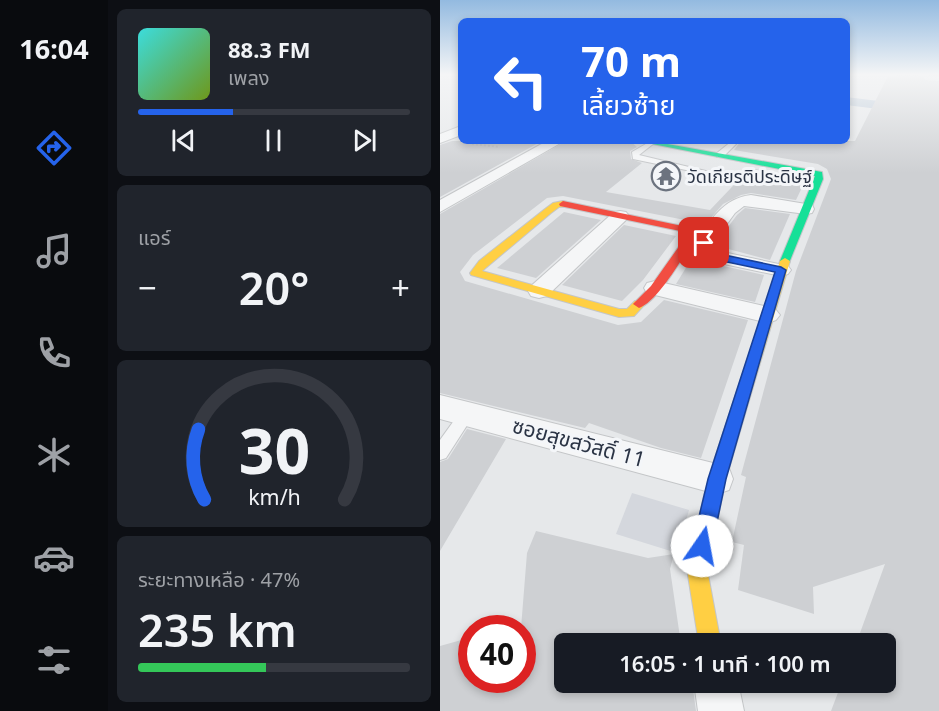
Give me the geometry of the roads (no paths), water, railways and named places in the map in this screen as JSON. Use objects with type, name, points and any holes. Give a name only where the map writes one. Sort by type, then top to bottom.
[{"type":"street","points":[[441,138],[458,131]]},
{"type":"street","points":[[440,207],[551,144]]},
{"type":"street","points":[[657,144],[819,174],[819,179],[781,270],[717,479],[697,569],[708,633]]},
{"type":"street","points":[[781,270],[717,257],[707,251],[704,243],[729,209],[740,201],[751,200],[806,209]]},
{"type":"street","points":[[556,205],[689,230],[692,235],[655,288],[630,313],[619,313],[475,273],[483,263],[556,205]]},
{"type":"street","points":[[539,291],[620,216]]},
{"type":"street","points":[[655,288],[768,315]]},
{"type":"street","name":"ซอยสุขสวัสดิ์ 11","points":[[454,409],[717,479]]},
{"type":"street","points":[[718,693],[721,711]]},
{"type":"lane","points":[[643,144],[635,154],[636,157],[710,173]]},
{"type":"lane","points":[[720,155],[733,144]]},
{"type":"lane","points":[[440,453],[454,409]]},
{"type":"waterway","points":[[896,107],[919,110]]},
{"type":"place","name":"วัดเกียรติประดิษฐ์","points":[[666,176]]}]
